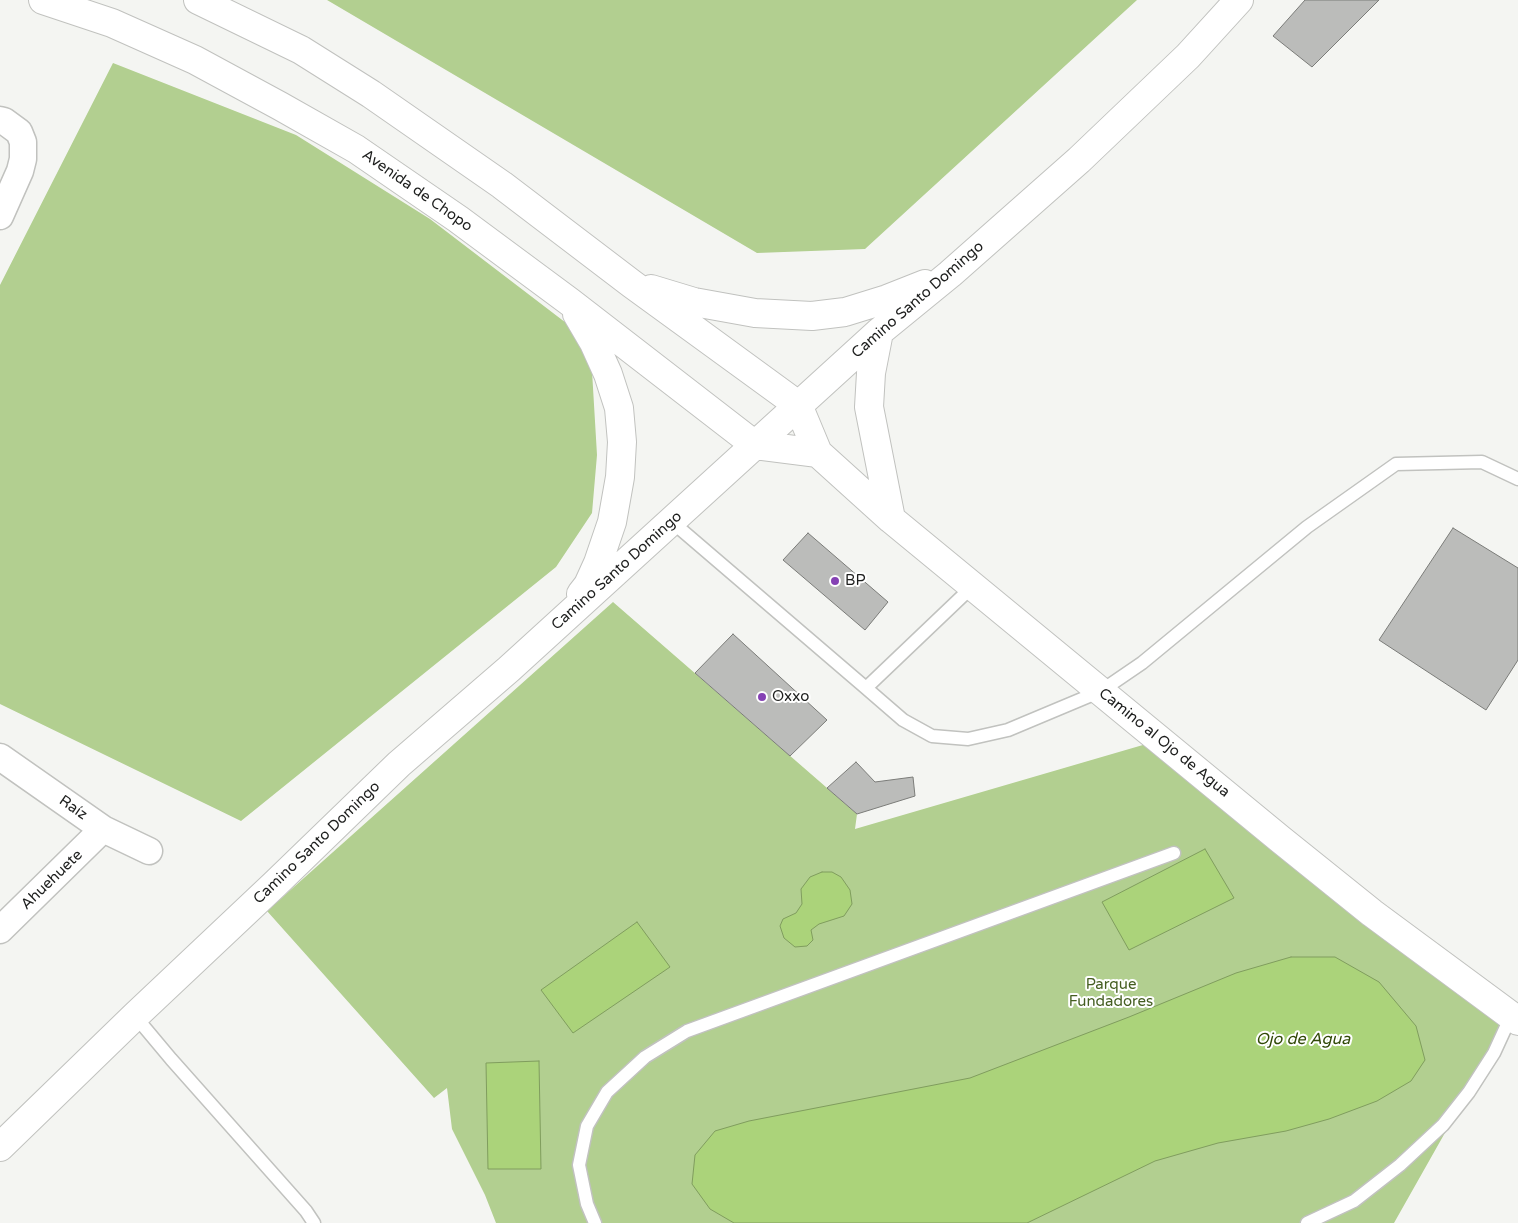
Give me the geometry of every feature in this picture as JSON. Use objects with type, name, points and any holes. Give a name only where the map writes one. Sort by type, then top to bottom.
[{"type":"street","name":"Avenida de Chopo","points":[[43,0],[112,23],[195,60],[356,149],[458,219],[570,302],[755,445]]},
{"type":"street","points":[[198,0],[301,50],[371,94],[502,185],[632,284],[798,405]]},
{"type":"street","name":"Camino Santo Domingo","points":[[0,1147],[400,764],[566,618],[879,332],[950,274],[1086,153],[1188,56],[1239,0]]},
{"type":"street","points":[[0,120],[19,132],[23,142],[23,159],[20,171],[0,216]]},
{"type":"street","points":[[632,284],[694,302],[755,313],[812,316],[845,312],[887,299],[950,274]]},
{"type":"street","points":[[566,618],[588,585],[598,563],[612,522],[620,477],[622,442],[619,408],[608,374],[594,343],[570,302]]},
{"type":"street","points":[[879,332],[872,373],[869,407],[891,519]]},
{"type":"street","name":"Camino al Ojo de Agua","points":[[798,405],[818,454],[891,519],[1365,907],[1514,1019]]},
{"type":"street","points":[[755,445],[818,454]]},
{"type":"street","name":"Raíz","points":[[0,757],[103,829],[150,852]]},
{"type":"street","name":"Ahuehuete","points":[[0,930],[103,829]]},
{"type":"lane","points":[[671,521],[903,720],[932,736],[968,739],[1008,730],[1101,691],[1142,663],[1307,527],[1396,464],[1482,462],[1518,479]]},
{"type":"lane","points":[[866,688],[973,586]]},
{"type":"lane","points":[[595,1223],[587,1204],[579,1165],[587,1126],[606,1092],[645,1057],[687,1031],[1174,853]]},
{"type":"lane","points":[[135,1016],[306,1211],[314,1223]]},
{"type":"lane","points":[[1307,1223],[1354,1201],[1400,1165],[1443,1125],[1469,1092],[1514,1019]]},
{"type":"green space","points":[[327,0],[1137,0],[865,249],[757,253]]},
{"type":"green space","points":[[113,63],[296,135],[430,219],[574,329],[592,371],[597,455],[592,513],[556,567],[241,821],[0,704],[0,285]]},
{"type":"green space","name":"Parque Fundadores","points":[[613,602],[857,814],[855,829],[1160,740],[1511,1016],[1394,1223],[496,1223],[485,1195],[452,1129],[447,1088],[434,1098],[267,911]]},
{"type":"water","points":[[1205,849],[1234,898],[1129,950],[1102,902]]},
{"type":"water","points":[[822,872],[832,872],[841,877],[850,890],[852,904],[844,916],[819,924],[811,930],[813,940],[807,946],[795,947],[784,938],[780,926],[783,919],[796,913],[802,904],[801,889],[810,877]]},
{"type":"water","points":[[637,922],[670,967],[573,1033],[541,990]]},
{"type":"water","name":"Ojo de Agua","points":[[1291,957],[1335,957],[1379,982],[1416,1026],[1425,1060],[1411,1081],[1377,1101],[1329,1119],[1286,1131],[1218,1143],[1155,1161],[1027,1223],[734,1223],[710,1209],[692,1184],[695,1155],[715,1131],[749,1121],[970,1078],[1129,1017],[1236,973]]},
{"type":"water","points":[[539,1061],[541,1169],[488,1169],[486,1063]]},
{"type":"building","points":[[1305,0],[1379,0],[1312,67],[1273,36]]},
{"type":"building","points":[[1453,528],[1518,568],[1518,660],[1486,710],[1379,640]]},
{"type":"building","name":"BP","points":[[808,533],[888,602],[865,630],[783,560]]},
{"type":"building","name":"Oxxo","points":[[733,634],[827,720],[790,756],[695,673]]},
{"type":"building","points":[[856,762],[875,782],[913,777],[915,796],[857,814],[827,788]]},
{"type":"place","name":"BP","points":[[835,581]]},
{"type":"place","name":"Oxxo","points":[[762,697]]}]
